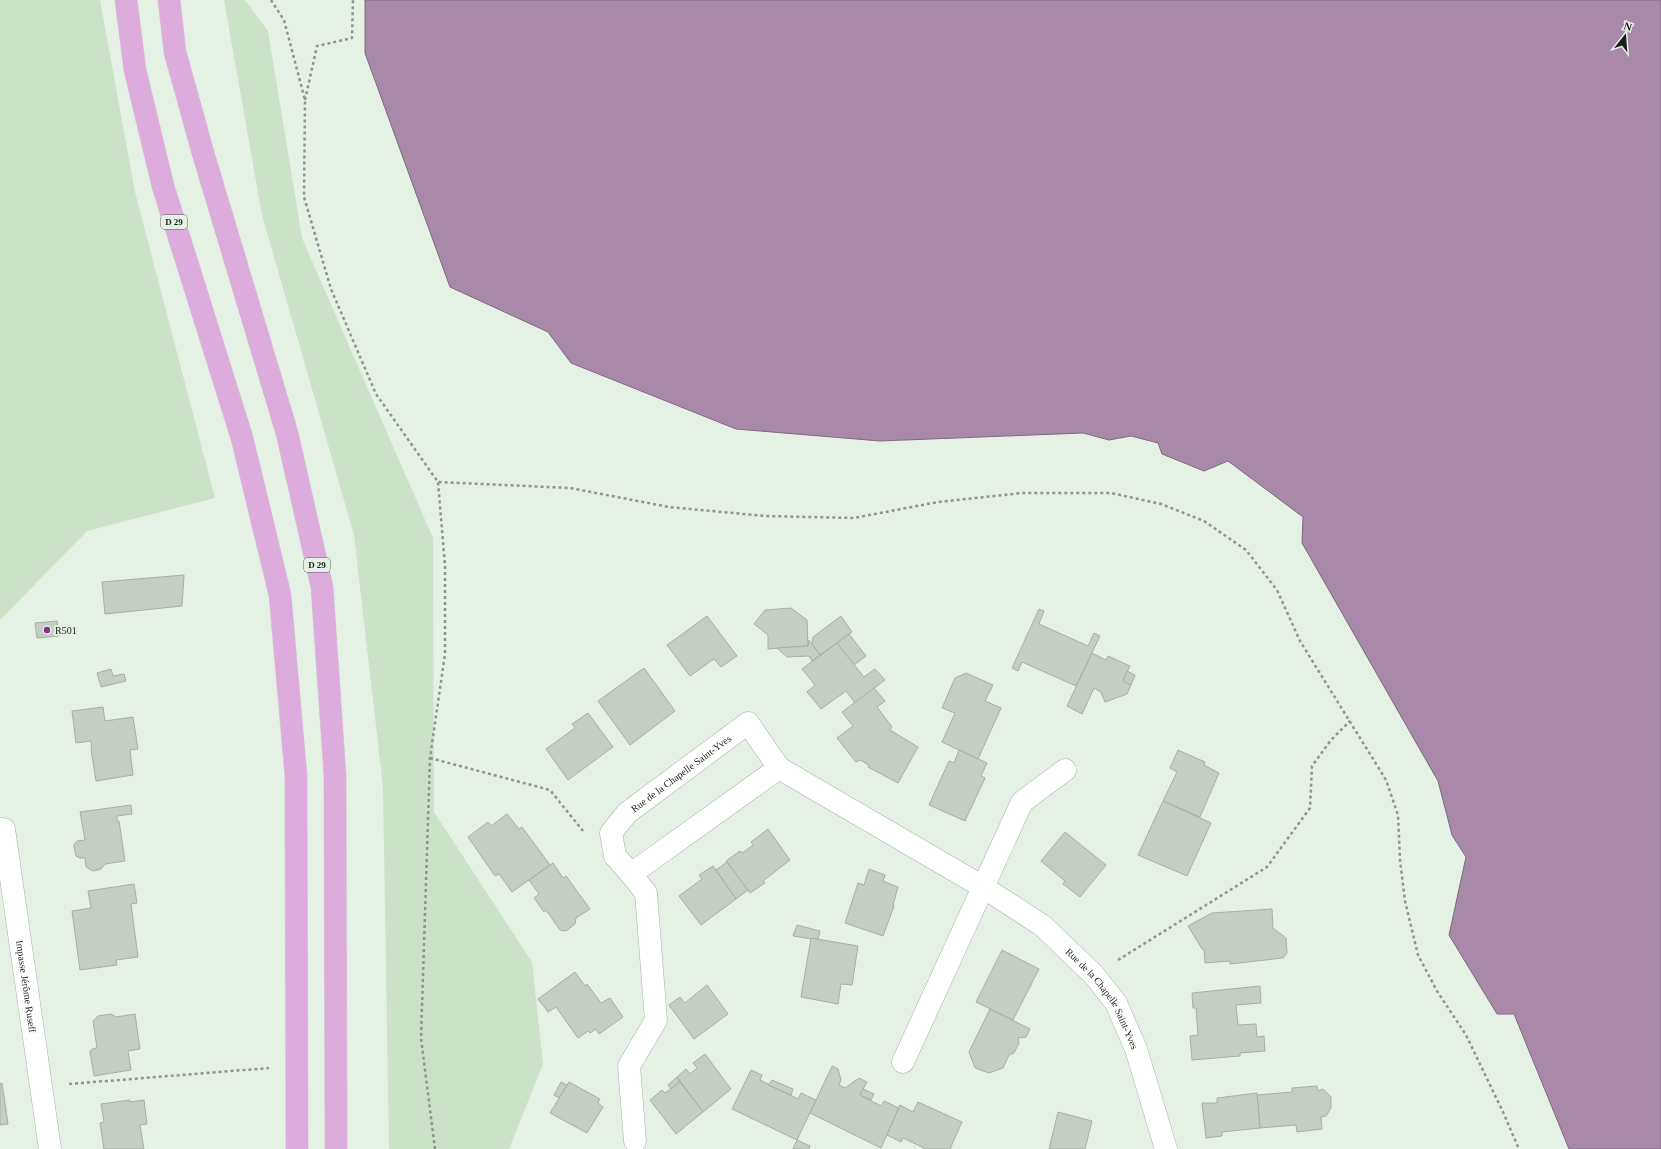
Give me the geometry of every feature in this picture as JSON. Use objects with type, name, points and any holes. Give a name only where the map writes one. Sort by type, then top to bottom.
[{"type":"main road","name":"D 29","points":[[126,0],[135,70],[163,186],[242,438],[280,595],[296,776],[297,1149]]},
{"type":"main road","name":"D 29","points":[[169,0],[175,52],[203,153],[287,433],[322,587],[335,775],[336,1149]]},
{"type":"street","name":"Rue de la Chapelle Saint-Yves","points":[[611,833],[627,813],[748,723],[779,768],[983,887],[1043,926],[1094,975],[1116,1003],[1136,1049],[1166,1149]]},
{"type":"street","points":[[631,874],[779,768]]},
{"type":"street","points":[[903,1062],[1022,802],[1065,770]]},
{"type":"street","name":"Impasse Jérôme Ruseff","points":[[0,829],[4,828],[50,1149]]},
{"type":"street","points":[[611,833],[615,856],[646,894],[656,1020],[629,1066],[635,1141]]},
{"type":"path","points":[[271,0],[284,20],[305,100]]},
{"type":"path","points":[[353,0],[352,38],[317,46],[305,100],[304,197],[331,289],[376,394],[438,482],[445,566],[445,654],[430,758],[421,1038],[435,1149]]},
{"type":"path","points":[[438,482],[570,488],[669,507],[764,516],[854,518],[938,502],[1022,493],[1111,493],[1161,504],[1204,521],[1246,550],[1277,590],[1300,641],[1386,780],[1398,815],[1400,860],[1405,901],[1418,955],[1437,991],[1466,1035],[1519,1149]]},
{"type":"path","points":[[1094,975],[1267,867],[1310,808],[1312,766],[1330,740],[1350,720]]},
{"type":"path","points":[[430,758],[550,790],[584,833],[611,833]]},
{"type":"path","points":[[41,1086],[296,1066]]},
{"type":"green space","points":[[0,0],[100,0],[135,192],[215,498],[87,531],[0,620]]},
{"type":"green space","points":[[224,0],[245,0],[268,31],[302,238],[433,538],[434,812],[532,962],[543,1064],[509,1149],[389,1149],[383,787],[354,535],[262,215]]},
{"type":"shaded area","points":[[365,0],[1661,0],[1661,1149],[1569,1149],[1514,1014],[1497,1014],[1449,935],[1466,857],[1452,835],[1438,781],[1302,543],[1303,517],[1228,461],[1204,471],[1162,454],[1158,443],[1131,436],[1109,440],[1083,433],[880,441],[736,429],[571,363],[548,332],[450,287],[365,53]]},
{"type":"building","points":[[184,575],[182,606],[105,614],[102,582]]},
{"type":"building","points":[[791,608],[807,620],[808,646],[768,649],[768,635],[754,624],[765,610]]},
{"type":"building","points":[[1039,609],[1044,611],[1039,624],[1088,646],[1094,633],[1100,636],[1076,686],[1022,662],[1018,671],[1012,668]]},
{"type":"building","points":[[707,616],[737,656],[721,667],[714,659],[690,676],[667,645]]},
{"type":"building","points":[[841,616],[852,632],[820,655],[812,644],[813,637]]},
{"type":"building","name":"R501","points":[[57,621],[59,636],[37,638],[35,623]]},
{"type":"building","points":[[849,634],[866,656],[854,665],[837,643]]},
{"type":"building","points":[[809,640],[820,655],[812,661],[809,656],[787,657],[777,648],[808,646]]},
{"type":"building","points":[[837,643],[864,677],[875,669],[885,680],[855,703],[846,691],[821,709],[807,692],[815,685],[802,669]]},
{"type":"building","points":[[1092,653],[1106,660],[1108,656],[1130,666],[1123,681],[1131,685],[1127,694],[1105,702],[1101,692],[1094,688],[1082,714],[1067,706]]},
{"type":"building","points":[[644,668],[675,711],[630,745],[598,701]]},
{"type":"building","points":[[111,669],[113,676],[124,674],[126,681],[101,687],[97,673]]},
{"type":"building","points":[[1127,671],[1135,675],[1131,685],[1123,681]]},
{"type":"building","points":[[966,673],[993,685],[985,701],[1001,708],[978,759],[942,742],[955,713],[942,708],[955,678]]},
{"type":"building","points":[[874,688],[885,701],[877,707],[892,727],[890,730],[918,747],[898,783],[868,767],[869,765],[860,760],[856,762],[837,738],[853,726],[842,712]]},
{"type":"building","points":[[103,707],[105,721],[133,717],[138,749],[130,750],[133,775],[96,781],[91,741],[76,743],[72,711]]},
{"type":"building","points":[[588,713],[613,747],[568,780],[546,749],[575,728],[572,724]]},
{"type":"building","points":[[959,750],[987,763],[981,776],[985,778],[965,821],[929,805],[949,761],[954,763]]},
{"type":"building","points":[[1178,750],[1205,762],[1204,765],[1219,773],[1200,817],[1163,801],[1177,772],[1170,768]]},
{"type":"building","points":[[1163,801],[1211,823],[1187,876],[1138,855]]},
{"type":"building","points":[[131,805],[132,814],[117,816],[125,861],[105,864],[101,869],[93,871],[86,867],[85,858],[76,856],[74,845],[77,841],[85,840],[80,812]]},
{"type":"building","points":[[507,814],[519,829],[522,827],[550,865],[512,892],[499,874],[495,876],[468,837],[488,822],[491,826]]},
{"type":"building","points":[[768,829],[790,860],[763,881],[765,883],[750,893],[726,861],[740,851],[742,853],[753,845],[751,842]]},
{"type":"building","points":[[1065,832],[1106,865],[1080,897],[1063,884],[1065,881],[1041,861]]},
{"type":"building","points":[[727,862],[748,890],[736,899],[716,870]]},
{"type":"building","points":[[553,863],[563,878],[566,876],[590,909],[576,918],[575,924],[566,931],[560,930],[546,910],[544,912],[534,898],[539,894],[529,880]]},
{"type":"building","points":[[713,866],[736,899],[701,925],[679,896],[702,879],[699,875]]},
{"type":"building","points":[[869,869],[885,875],[883,881],[898,887],[894,906],[883,936],[845,923],[858,883],[864,885]]},
{"type":"building","points":[[134,884],[137,903],[131,904],[138,957],[116,960],[117,965],[80,970],[72,911],[91,908],[88,891]]},
{"type":"building","points":[[1272,909],[1273,928],[1286,938],[1287,953],[1283,958],[1230,964],[1230,961],[1205,963],[1204,949],[1202,949],[1188,926],[1212,913]]},
{"type":"building","points":[[797,925],[820,931],[818,940],[793,936]]},
{"type":"building","points":[[811,938],[858,946],[852,985],[841,984],[838,1004],[801,997]]},
{"type":"building","points":[[1002,950],[1039,969],[1013,1020],[976,1002]]},
{"type":"building","points":[[575,972],[585,986],[587,984],[601,1003],[610,998],[623,1017],[599,1034],[596,1029],[590,1033],[588,1031],[578,1038],[556,1007],[548,1012],[538,999]]},
{"type":"building","points":[[707,985],[728,1014],[694,1039],[669,1005],[680,997],[685,1003]]},
{"type":"building","points":[[1260,986],[1261,1003],[1236,1005],[1238,1025],[1256,1024],[1257,1037],[1264,1036],[1265,1051],[1240,1053],[1240,1056],[1192,1060],[1190,1036],[1198,1035],[1196,1008],[1193,1008],[1192,993]]},
{"type":"building","points":[[990,1009],[1030,1029],[1026,1037],[1018,1038],[1019,1043],[1014,1053],[1009,1055],[1003,1068],[989,1073],[975,1068],[969,1052]]},
{"type":"building","points":[[111,1014],[116,1017],[135,1014],[140,1049],[128,1051],[131,1070],[94,1076],[90,1052],[92,1049],[97,1048],[93,1021],[98,1016]]},
{"type":"building","points":[[705,1054],[731,1089],[703,1112],[677,1077],[686,1069],[690,1074],[697,1068],[693,1063]]},
{"type":"building","points":[[832,1066],[838,1069],[841,1080],[839,1085],[845,1088],[859,1078],[867,1082],[860,1095],[881,1106],[884,1101],[899,1108],[881,1148],[810,1113]]},
{"type":"building","points":[[751,1070],[762,1075],[760,1080],[798,1099],[801,1093],[816,1100],[797,1140],[732,1109]]},
{"type":"building","points":[[677,1077],[680,1082],[671,1089],[668,1085]]},
{"type":"building","points":[[772,1080],[793,1089],[791,1095],[768,1085]]},
{"type":"building","points":[[561,1082],[567,1085],[559,1098],[554,1095]]},
{"type":"building","points":[[569,1082],[600,1099],[598,1103],[603,1107],[587,1133],[550,1113]]},
{"type":"building","points":[[680,1082],[703,1112],[676,1134],[650,1100],[662,1090],[665,1093]]},
{"type":"building","points":[[2,1083],[8,1124],[0,1125],[0,1084]]},
{"type":"building","points":[[1317,1086],[1318,1091],[1323,1089],[1331,1097],[1331,1108],[1326,1116],[1321,1117],[1322,1129],[1297,1132],[1296,1125],[1260,1128],[1257,1095],[1292,1092],[1292,1088]]},
{"type":"building","points":[[863,1089],[874,1094],[871,1100],[860,1095]]},
{"type":"building","points":[[1257,1093],[1260,1128],[1222,1132],[1222,1136],[1206,1138],[1202,1103],[1217,1103],[1217,1098]]},
{"type":"building","points":[[130,1100],[130,1102],[144,1100],[147,1124],[140,1125],[144,1149],[104,1149],[100,1123],[104,1122],[101,1104]]},
{"type":"building","points":[[918,1102],[962,1122],[950,1149],[926,1149],[903,1138],[901,1142],[887,1135],[900,1105],[913,1112]]},
{"type":"building","points":[[1058,1112],[1092,1121],[1085,1149],[1049,1149]]},
{"type":"building","points":[[797,1140],[810,1146],[809,1149],[793,1149]]},
{"type":"place","name":"R501","points":[[47,630]]}]
